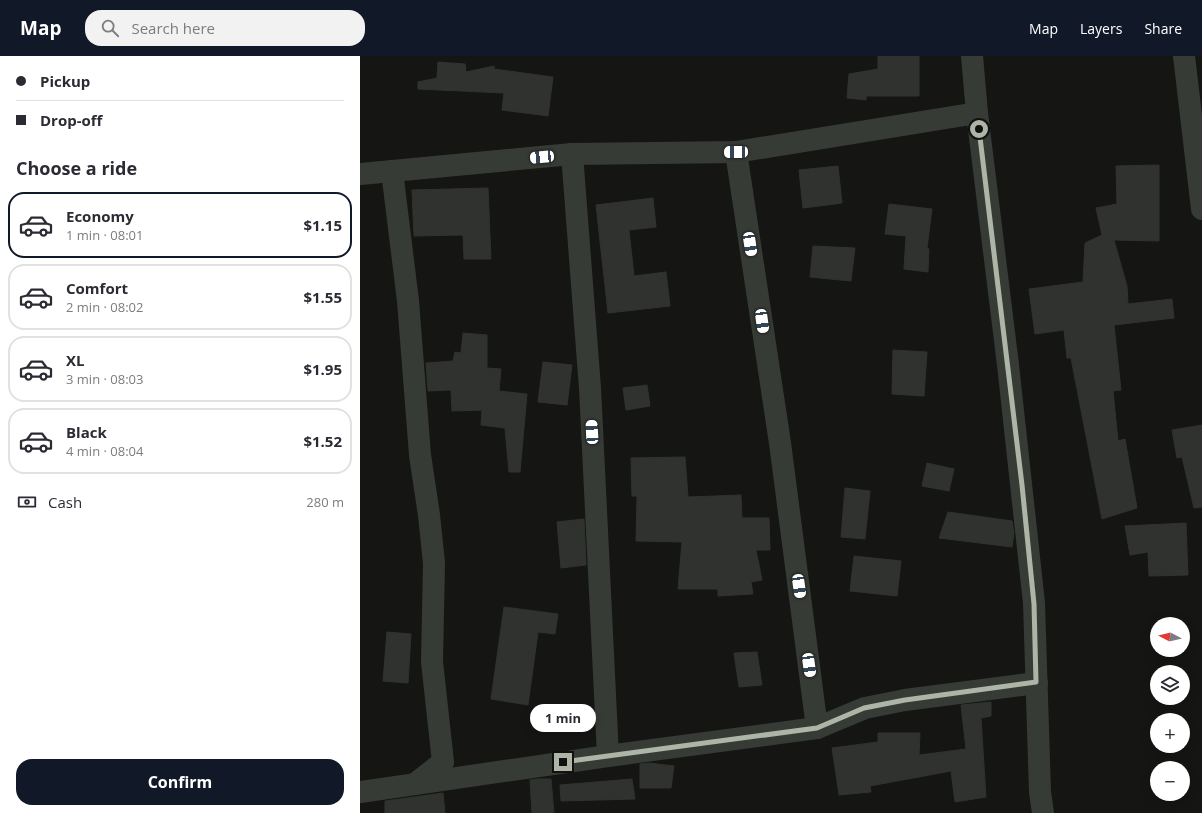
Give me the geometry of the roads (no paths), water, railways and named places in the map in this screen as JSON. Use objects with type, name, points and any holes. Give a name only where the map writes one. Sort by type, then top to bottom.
[{"type":"street","points":[[972,56],[977,113],[1022,485],[1034,604],[1042,813]]},
{"type":"street","points":[[1184,56],[1202,209]]},
{"type":"street","points":[[360,174],[572,154],[736,152],[977,113]]},
{"type":"street","points":[[736,152],[780,443],[817,728]]},
{"type":"street","points":[[572,154],[590,388],[608,756]]},
{"type":"street","points":[[392,171],[408,301],[420,455],[429,515],[434,563],[432,662],[443,762],[415,784]]},
{"type":"street","points":[[360,792],[608,756],[817,728],[864,708],[905,700],[1036,682]]}]
